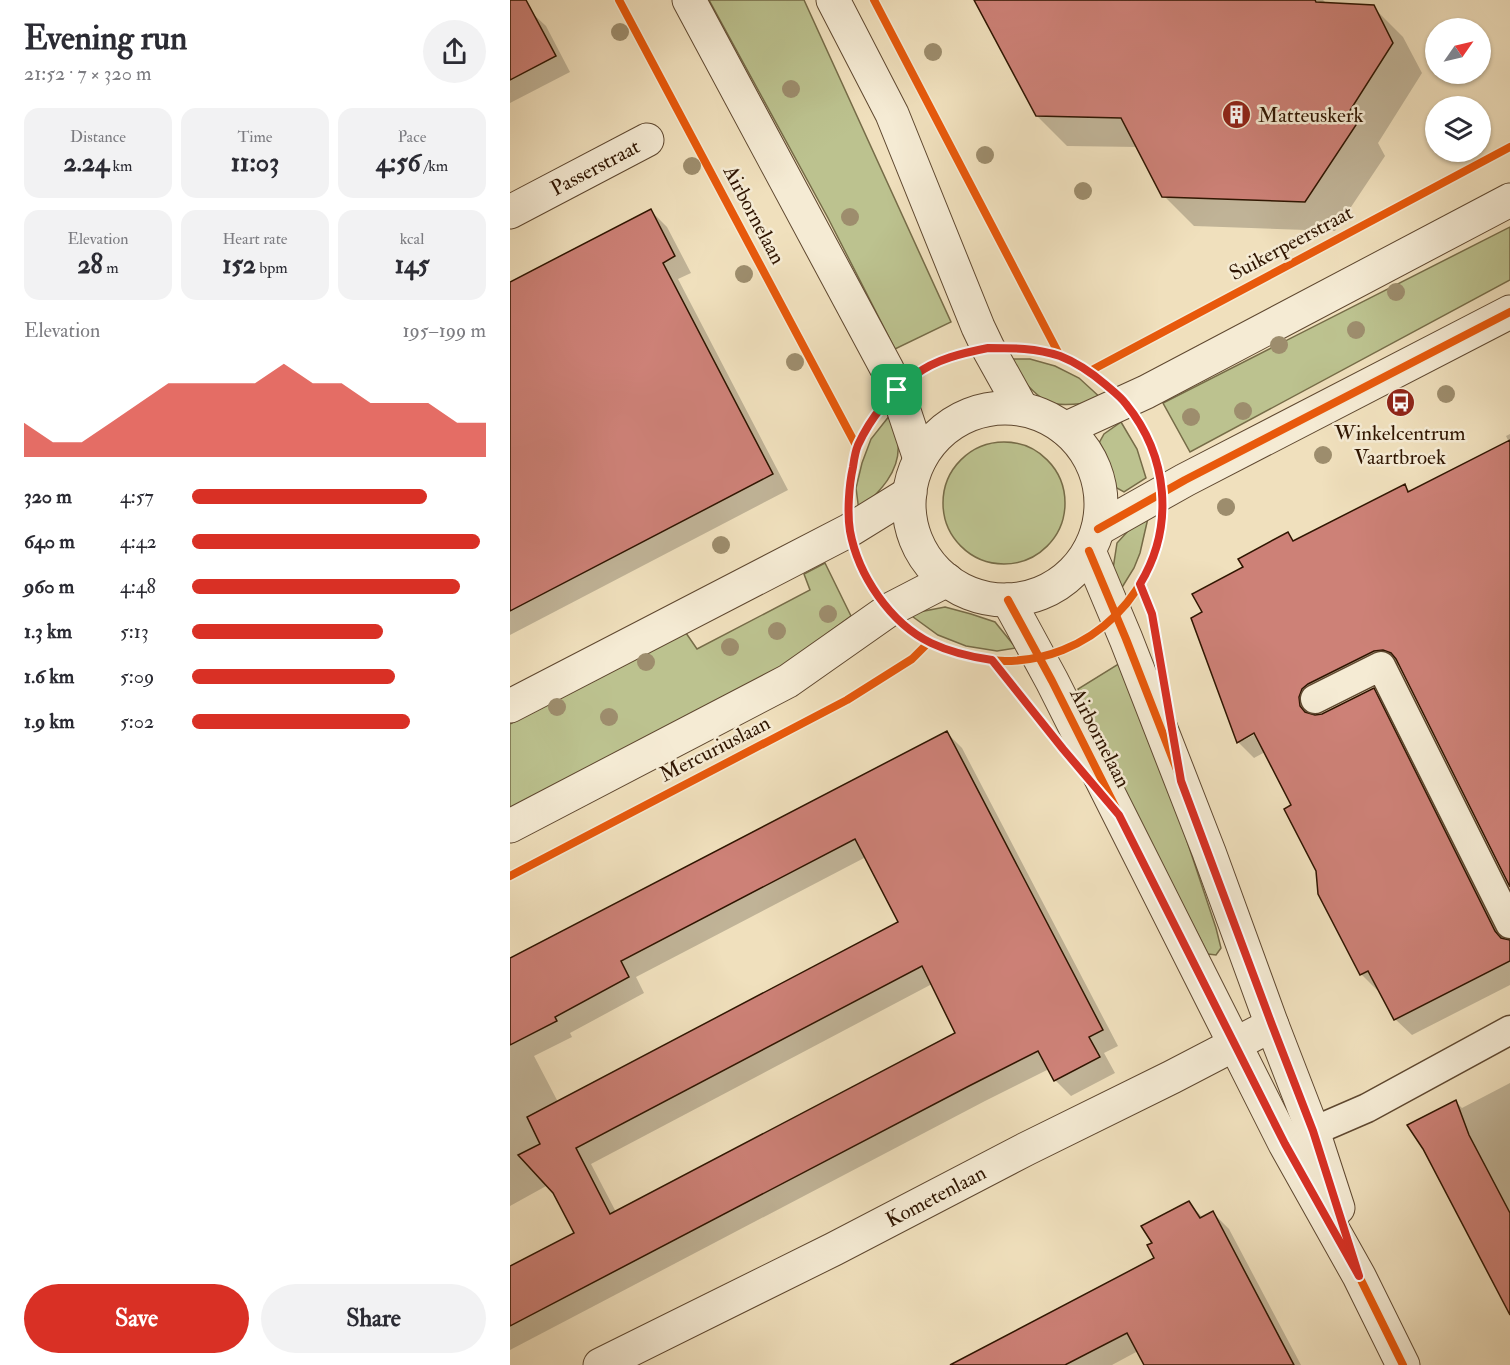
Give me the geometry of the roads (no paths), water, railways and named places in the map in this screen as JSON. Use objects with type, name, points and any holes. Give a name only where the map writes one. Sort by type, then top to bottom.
[{"type":"street","points":[[689,0],[887,369],[897,390],[920,459]]},
{"type":"street","points":[[833,0],[892,114],[978,327],[1022,409]]},
{"type":"street","name":"Passerstraat","points":[[510,212],[647,140]]},
{"type":"street","points":[[1065,429],[1146,392],[1510,200]]},
{"type":"street","points":[[1094,540],[1185,480],[1510,312]]},
{"type":"street","points":[[998,408],[1022,409],[1046,416],[1065,429],[1085,450],[1097,474],[1101,502],[1094,540],[1075,571],[1055,586],[1033,596],[1008,600],[976,596],[947,580],[929,563],[917,542],[910,518],[910,493],[914,476],[920,459],[934,438],[952,423],[974,413],[998,408]]},
{"type":"street","points":[[510,706],[850,530],[910,493]]},
{"type":"street","name":"Airbornelaan","points":[[1094,540],[1117,615],[1272,1025],[1299,1137],[1359,1276],[1403,1365]]},
{"type":"street","name":"Mercuriuslaan","points":[[510,826],[788,681],[889,610],[947,580]]},
{"type":"street","name":"Airbornelaan","points":[[1008,600],[1040,658],[1194,966],[1236,1044],[1299,1137]]},
{"type":"street","name":"Kometenlaan","points":[[600,1365],[834,1249],[1272,1025]]},
{"type":"lane","points":[[1315,699],[1381,666],[1510,924]]},
{"type":"lane","points":[[1299,1137],[1366,1108],[1510,1030]]},
{"type":"place","name":"Matteuskerk","points":[[1237,115]]},
{"type":"place","name":"Winkelcentrum Vaartbroek","points":[[1400,402]]}]
